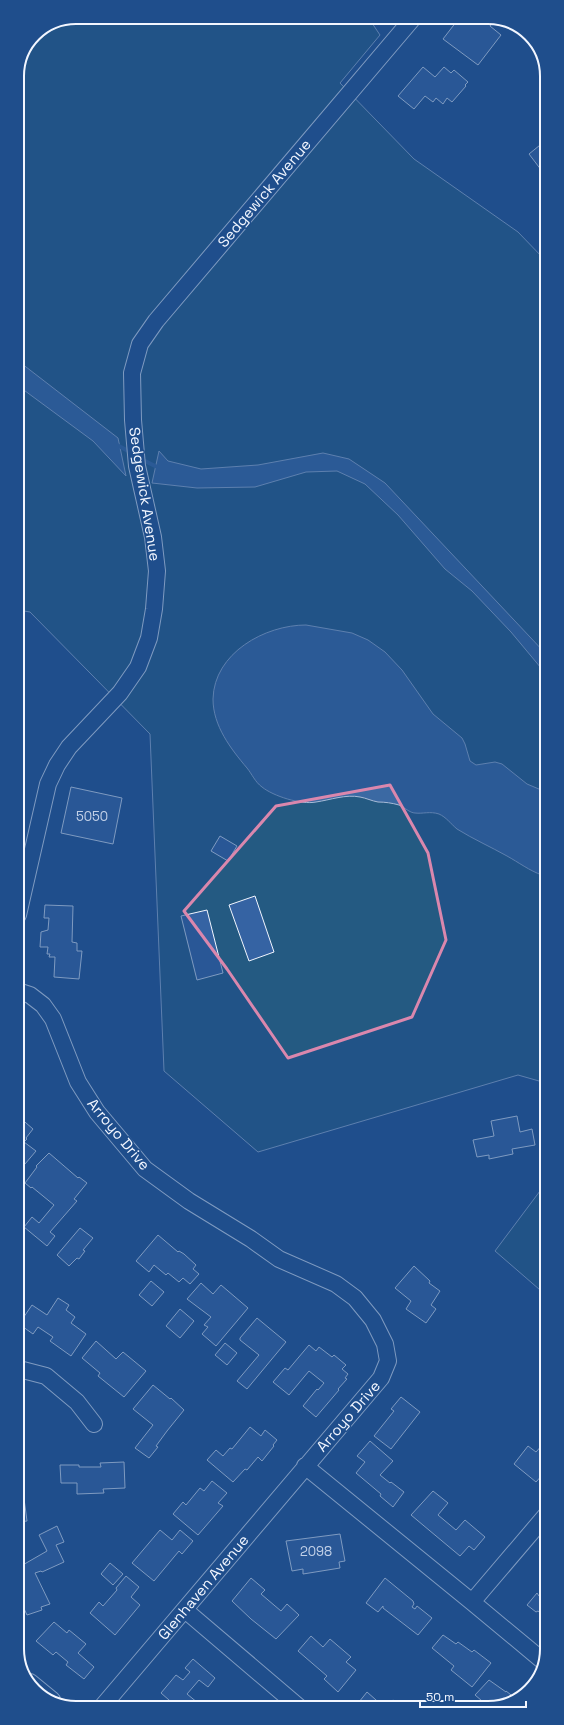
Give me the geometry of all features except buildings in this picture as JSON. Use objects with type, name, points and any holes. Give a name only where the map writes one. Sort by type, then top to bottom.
[{"type":"street","name":"Sedgewick Avenue","points":[[24,889],[48,784],[69,747],[120,693],[138,667],[149,638],[154,609],[157,571],[153,537],[137,458],[133,420],[132,373],[140,344],[156,321],[408,24]]},
{"type":"street","name":"Arroyo Drive","points":[[24,993],[30,995],[43,1005],[53,1020],[78,1082],[97,1112],[145,1169],[189,1201],[251,1238],[279,1259],[336,1284],[355,1298],[373,1320],[385,1344],[388,1361],[381,1378],[305,1466],[539,1658]]},
{"type":"street","points":[[24,1369],[46,1376],[77,1402],[94,1424]]},
{"type":"street","name":"Glenhaven Avenue","points":[[107,1701],[305,1466]]},
{"type":"street","points":[[472,1602],[540,1522]]},
{"type":"street","points":[[185,1610],[292,1701]]},
{"type":"highlighted area","points":[[390,785],[428,853],[446,940],[412,1017],[288,1058],[227,969],[184,911],[276,806]]},
{"type":"shaded area","points":[[76,24],[373,24],[380,35],[340,83],[414,159],[518,232],[540,255],[540,1081],[518,1075],[258,1152],[164,1071],[150,734],[30,612],[24,611],[24,76],[28,56],[33,47],[39,39],[56,28]]},
{"type":"shaded area","points":[[24,365],[118,438],[126,476],[93,441],[24,390]]},
{"type":"shaded area","points":[[159,451],[168,461],[201,469],[258,465],[323,453],[349,459],[385,483],[540,648],[540,667],[511,632],[472,591],[445,569],[398,515],[365,484],[337,471],[306,472],[255,487],[197,488],[152,483]]},
{"type":"shaded area","points":[[306,625],[352,633],[368,640],[385,652],[402,670],[433,714],[462,738],[470,761],[476,765],[495,762],[502,764],[527,784],[540,789],[540,874],[457,829],[439,814],[413,813],[399,805],[378,802],[355,796],[310,803],[295,801],[273,794],[257,783],[249,770],[229,745],[220,728],[216,718],[213,699],[216,683],[222,668],[232,655],[244,645],[259,636],[290,626]]},
{"type":"shaded area","points":[[540,1191],[540,1290],[495,1251]]},
{"type":"waterway","points":[[115,444],[132,453]]},
{"type":"waterway","points":[[141,459],[160,468]]}]
